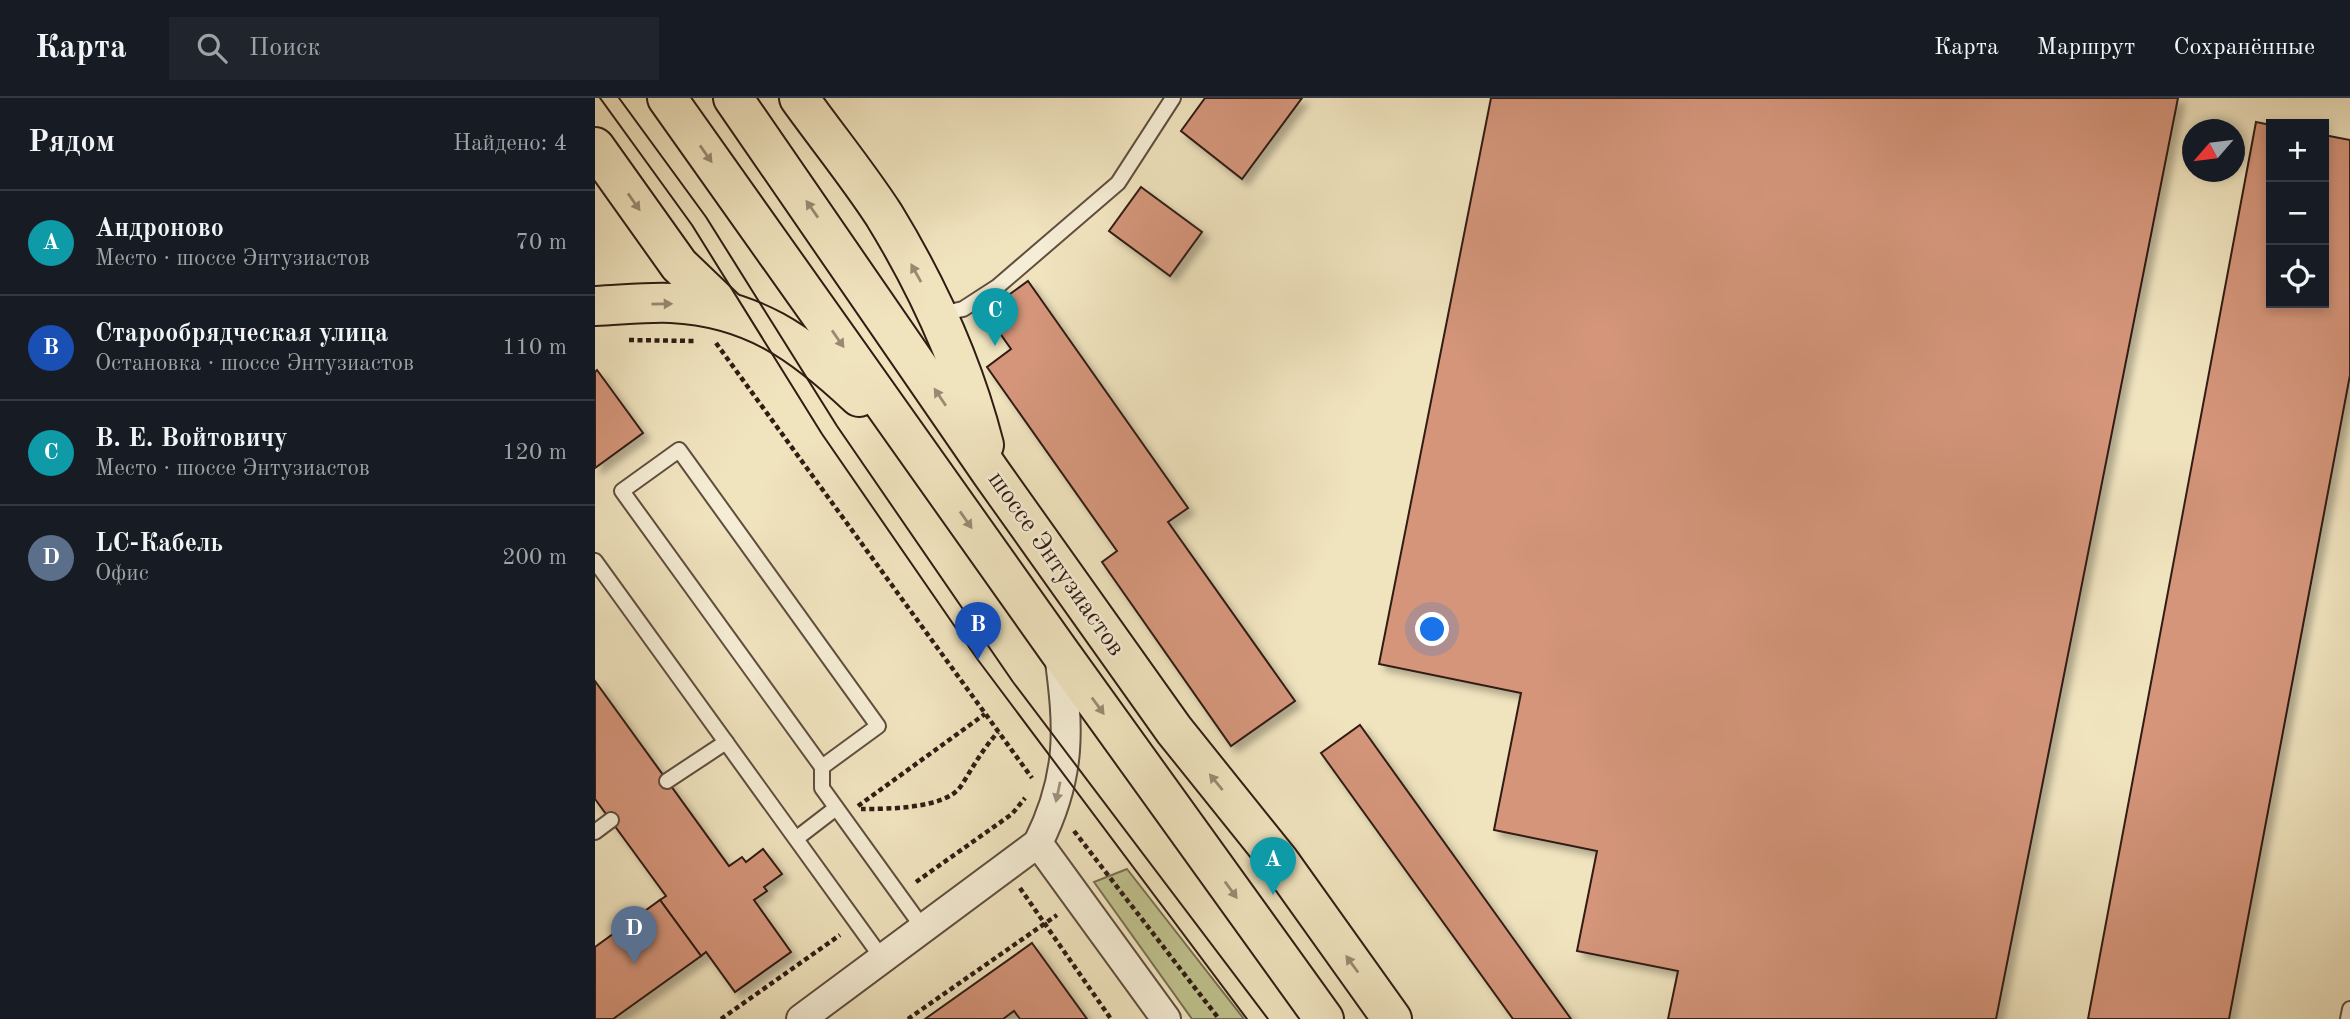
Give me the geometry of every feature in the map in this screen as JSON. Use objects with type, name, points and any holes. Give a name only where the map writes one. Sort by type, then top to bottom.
[{"type":"main road","name":"шоссе Энтузиастов","points":[[667,98],[1059,651],[1325,1019]]},
{"type":"main road","name":"шоссе Энтузиастов","points":[[733,98],[992,474],[1174,730],[1280,862],[1392,1019]]},
{"type":"main road","points":[[799,98],[883,215],[939,314],[972,398],[992,474]]},
{"type":"main road","points":[[595,147],[678,265],[728,312]]},
{"type":"main road","points":[[595,306],[671,303],[728,312],[780,334],[816,357],[927,464]]},
{"type":"street","points":[[801,1019],[1038,843],[1055,808],[1064,766],[1067,716],[1059,651]]},
{"type":"street","points":[[1038,843],[1166,1019]]},
{"type":"lane","points":[[939,314],[963,309],[997,286],[1118,183],[1173,98]]},
{"type":"lane","points":[[821,767],[878,726],[679,450],[622,491],[821,767],[822,788],[923,928]]},
{"type":"lane","points":[[595,561],[882,958]]},
{"type":"lane","points":[[667,781],[726,742]]},
{"type":"lane","points":[[797,838],[836,808]]},
{"type":"lane","points":[[595,832],[611,820]]},
{"type":"lane","points":[[2348,1019],[2350,1009]]},
{"type":"path","points":[[623,340],[715,342],[998,732],[1219,1019]]},
{"type":"path","points":[[985,714],[853,810],[908,808],[951,794],[960,788],[977,756],[998,732]]},
{"type":"path","points":[[1015,881],[1111,1019]]},
{"type":"path","points":[[908,1019],[1060,913]]},
{"type":"green space","points":[[1127,869],[1244,1019],[1192,1019],[1094,882]]},
{"type":"building","points":[[1205,98],[1302,98],[1242,179],[1181,131]]},
{"type":"building","points":[[1491,98],[2178,98],[1996,1019],[1668,1019],[1678,971],[1577,951],[1597,851],[1494,830],[1521,693],[1379,664]]},
{"type":"building","points":[[2256,122],[2266,124],[2266,308],[2329,308],[2329,136],[2350,140],[2350,375],[2229,1019],[2088,1019],[2245,182]]},
{"type":"building","points":[[1141,187],[1202,232],[1170,276],[1109,231]]},
{"type":"building","points":[[1028,281],[1188,508],[1168,522],[1295,701],[1231,746],[1102,562],[1117,551],[987,367],[1011,349],[985,312]]},
{"type":"building","points":[[597,370],[643,433],[595,468],[595,372]]},
{"type":"building","points":[[595,681],[729,866],[742,857],[746,862],[763,849],[782,874],[764,887],[767,891],[754,900],[791,952],[735,992],[706,952],[701,956],[660,900],[666,896],[595,799]]},
{"type":"building","points":[[1360,725],[1571,1019],[1513,1019],[1321,753]]},
{"type":"building","points":[[660,900],[701,956],[613,1019],[595,1019],[595,947]]},
{"type":"building","points":[[1032,943],[1087,1019],[1020,1019],[1014,1011],[1003,1019],[925,1019]]},
{"type":"tram line","points":[[600,98],[692,225],[822,434],[978,660],[1247,1019]]},
{"type":"tram line","points":[[619,98],[706,217],[837,426],[1013,682],[1268,1019]]},
{"type":"place","name":"В. Е. Войтовичу","points":[[995,346]]},
{"type":"place","name":"Старообрядческая улица","points":[[978,660]]},
{"type":"place","name":"Андроново","points":[[1273,895]]},
{"type":"place","name":"LC-Кабель","points":[[634,964]]}]
